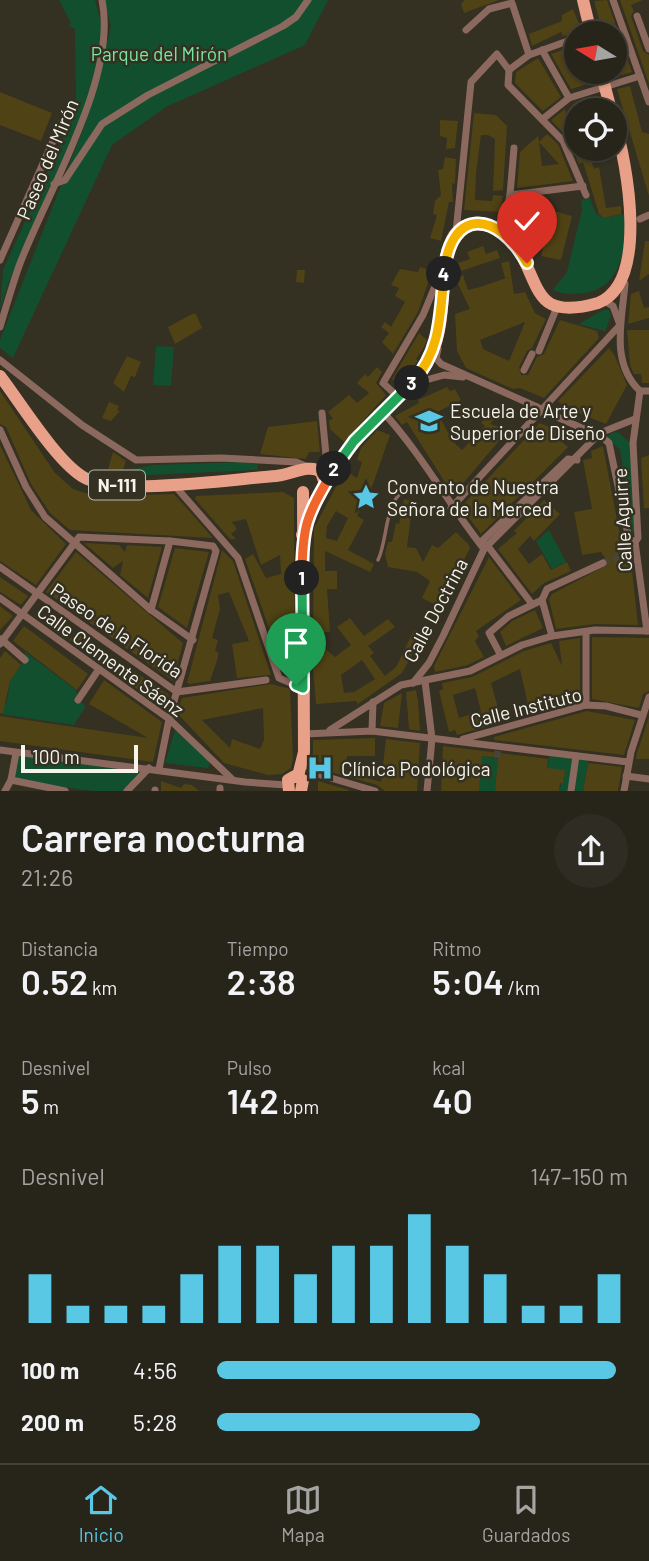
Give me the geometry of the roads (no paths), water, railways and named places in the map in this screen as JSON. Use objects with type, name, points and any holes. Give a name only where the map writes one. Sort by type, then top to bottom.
[{"type":"main road","points":[[583,0],[587,21]]},
{"type":"main road","points":[[604,86],[608,98]]},
{"type":"main road","points":[[401,395],[430,359],[439,334],[445,264],[456,232],[470,224],[478,224],[502,233],[521,252],[552,305],[575,307],[604,301],[625,284],[636,257],[644,217],[627,161]]},
{"type":"main road","points":[[302,535],[322,488],[340,459],[383,412],[419,382],[437,356],[448,318],[443,280]]},
{"type":"main road","name":"N-111","points":[[0,376],[66,462],[85,478],[110,485],[173,483],[283,476],[314,468]]},
{"type":"main road","points":[[301,791],[304,783],[299,776],[304,752],[304,734],[301,489],[314,468],[340,459]]},
{"type":"main road","points":[[283,476],[312,495],[322,488],[324,475],[314,468]]},
{"type":"main road","points":[[288,788],[290,778],[299,776]]},
{"type":"street","name":"Paseo del Mirón","points":[[0,327],[19,267],[88,102],[105,44],[107,23],[102,0]]},
{"type":"street","points":[[54,184],[65,180],[102,124],[148,95],[283,26],[296,17],[307,0]]},
{"type":"street","points":[[613,0],[648,97]]},
{"type":"street","points":[[466,30],[489,9],[512,2],[529,55]]},
{"type":"street","points":[[637,16],[649,49]]},
{"type":"street","points":[[509,70],[529,55],[564,42]]},
{"type":"street","points":[[542,50],[569,98],[640,76]]},
{"type":"street","points":[[456,232],[471,82],[497,54],[509,70],[508,85],[544,118],[564,141],[586,195]]},
{"type":"street","points":[[544,118],[564,102]]},
{"type":"street","points":[[0,260],[61,123]]},
{"type":"street","points":[[502,233],[510,195],[514,148]]},
{"type":"street","points":[[510,195],[583,186]]},
{"type":"street","points":[[401,395],[383,383],[423,315],[445,264]]},
{"type":"street","points":[[625,284],[620,325],[621,359],[633,384],[640,391],[649,391]]},
{"type":"street","points":[[604,301],[613,306],[620,325]]},
{"type":"street","points":[[524,370],[536,353],[552,305]]},
{"type":"street","points":[[441,316],[443,330],[437,356],[473,379],[600,434],[608,443],[629,539],[649,537]]},
{"type":"street","points":[[451,508],[620,325]]},
{"type":"street","points":[[0,360],[82,425],[136,460],[221,458],[296,463],[314,468],[322,413]]},
{"type":"street","points":[[419,382],[444,375],[473,379]]},
{"type":"street","name":"Calle Aguirre","points":[[640,391],[634,443],[636,540],[644,595],[645,631]]},
{"type":"street","points":[[383,412],[397,427],[451,508],[532,604]]},
{"type":"street","points":[[600,434],[635,419]]},
{"type":"street","points":[[0,429],[26,487],[46,517],[151,610],[192,640]]},
{"type":"street","name":"Calle Doctrina","points":[[330,730],[401,685],[413,683],[439,645],[486,547],[577,460],[600,434]]},
{"type":"street","points":[[173,483],[238,558],[279,678],[303,688]]},
{"type":"street","points":[[24,660],[1,641],[79,537],[214,546],[216,551],[169,719],[159,769]]},
{"type":"street","points":[[623,554],[636,540]]},
{"type":"street","points":[[151,610],[170,541]]},
{"type":"street","points":[[552,636],[542,600],[547,589],[603,562]]},
{"type":"street","name":"Paseo de la Florida","points":[[0,567],[177,692],[266,680]]},
{"type":"street","name":"Calle Clemente Sáenz","points":[[0,598],[169,719],[232,779]]},
{"type":"street","points":[[500,654],[489,633],[495,625],[542,600]]},
{"type":"street","points":[[413,683],[470,671],[500,654],[552,636],[586,632],[645,631]]},
{"type":"street","points":[[586,632],[586,705]]},
{"type":"street","points":[[78,700],[99,669]]},
{"type":"street","points":[[425,681],[432,739],[427,791]]},
{"type":"street","points":[[625,791],[628,762],[649,697]]},
{"type":"street","points":[[372,731],[373,702]]},
{"type":"street","name":"Calle Instituto","points":[[459,740],[586,705],[606,706],[641,715]]},
{"type":"street","points":[[304,734],[330,730],[372,731],[628,762]]},
{"type":"street","points":[[0,750],[232,779],[245,787],[288,788]]},
{"type":"street","points":[[304,752],[307,766],[314,773],[356,788],[375,791]]},
{"type":"street","points":[[5,791],[11,780],[16,753]]},
{"type":"street","points":[[571,791],[576,756]]},
{"type":"street","points":[[127,791],[149,768]]},
{"type":"street","points":[[626,776],[649,779]]},
{"type":"street","points":[[11,780],[14,791]]},
{"type":"street","points":[[11,780],[65,791]]},
{"type":"lane","points":[[379,560],[389,512],[401,491],[410,487],[422,491],[434,482]]},
{"type":"tunnel","points":[[603,563],[623,554]]},
{"type":"tunnel","points":[[497,758],[498,751]]},
{"type":"place","name":"Escuela de Arte y Superior de Diseño","points":[[429,421]]},
{"type":"place","name":"Convento de Nuestra Señora de la Merced","points":[[366,497]]},
{"type":"place","name":"Clínica Podológica","points":[[320,768]]},
{"type":"park label","name":"Parque del Mirón","points":[[159,53]]}]
